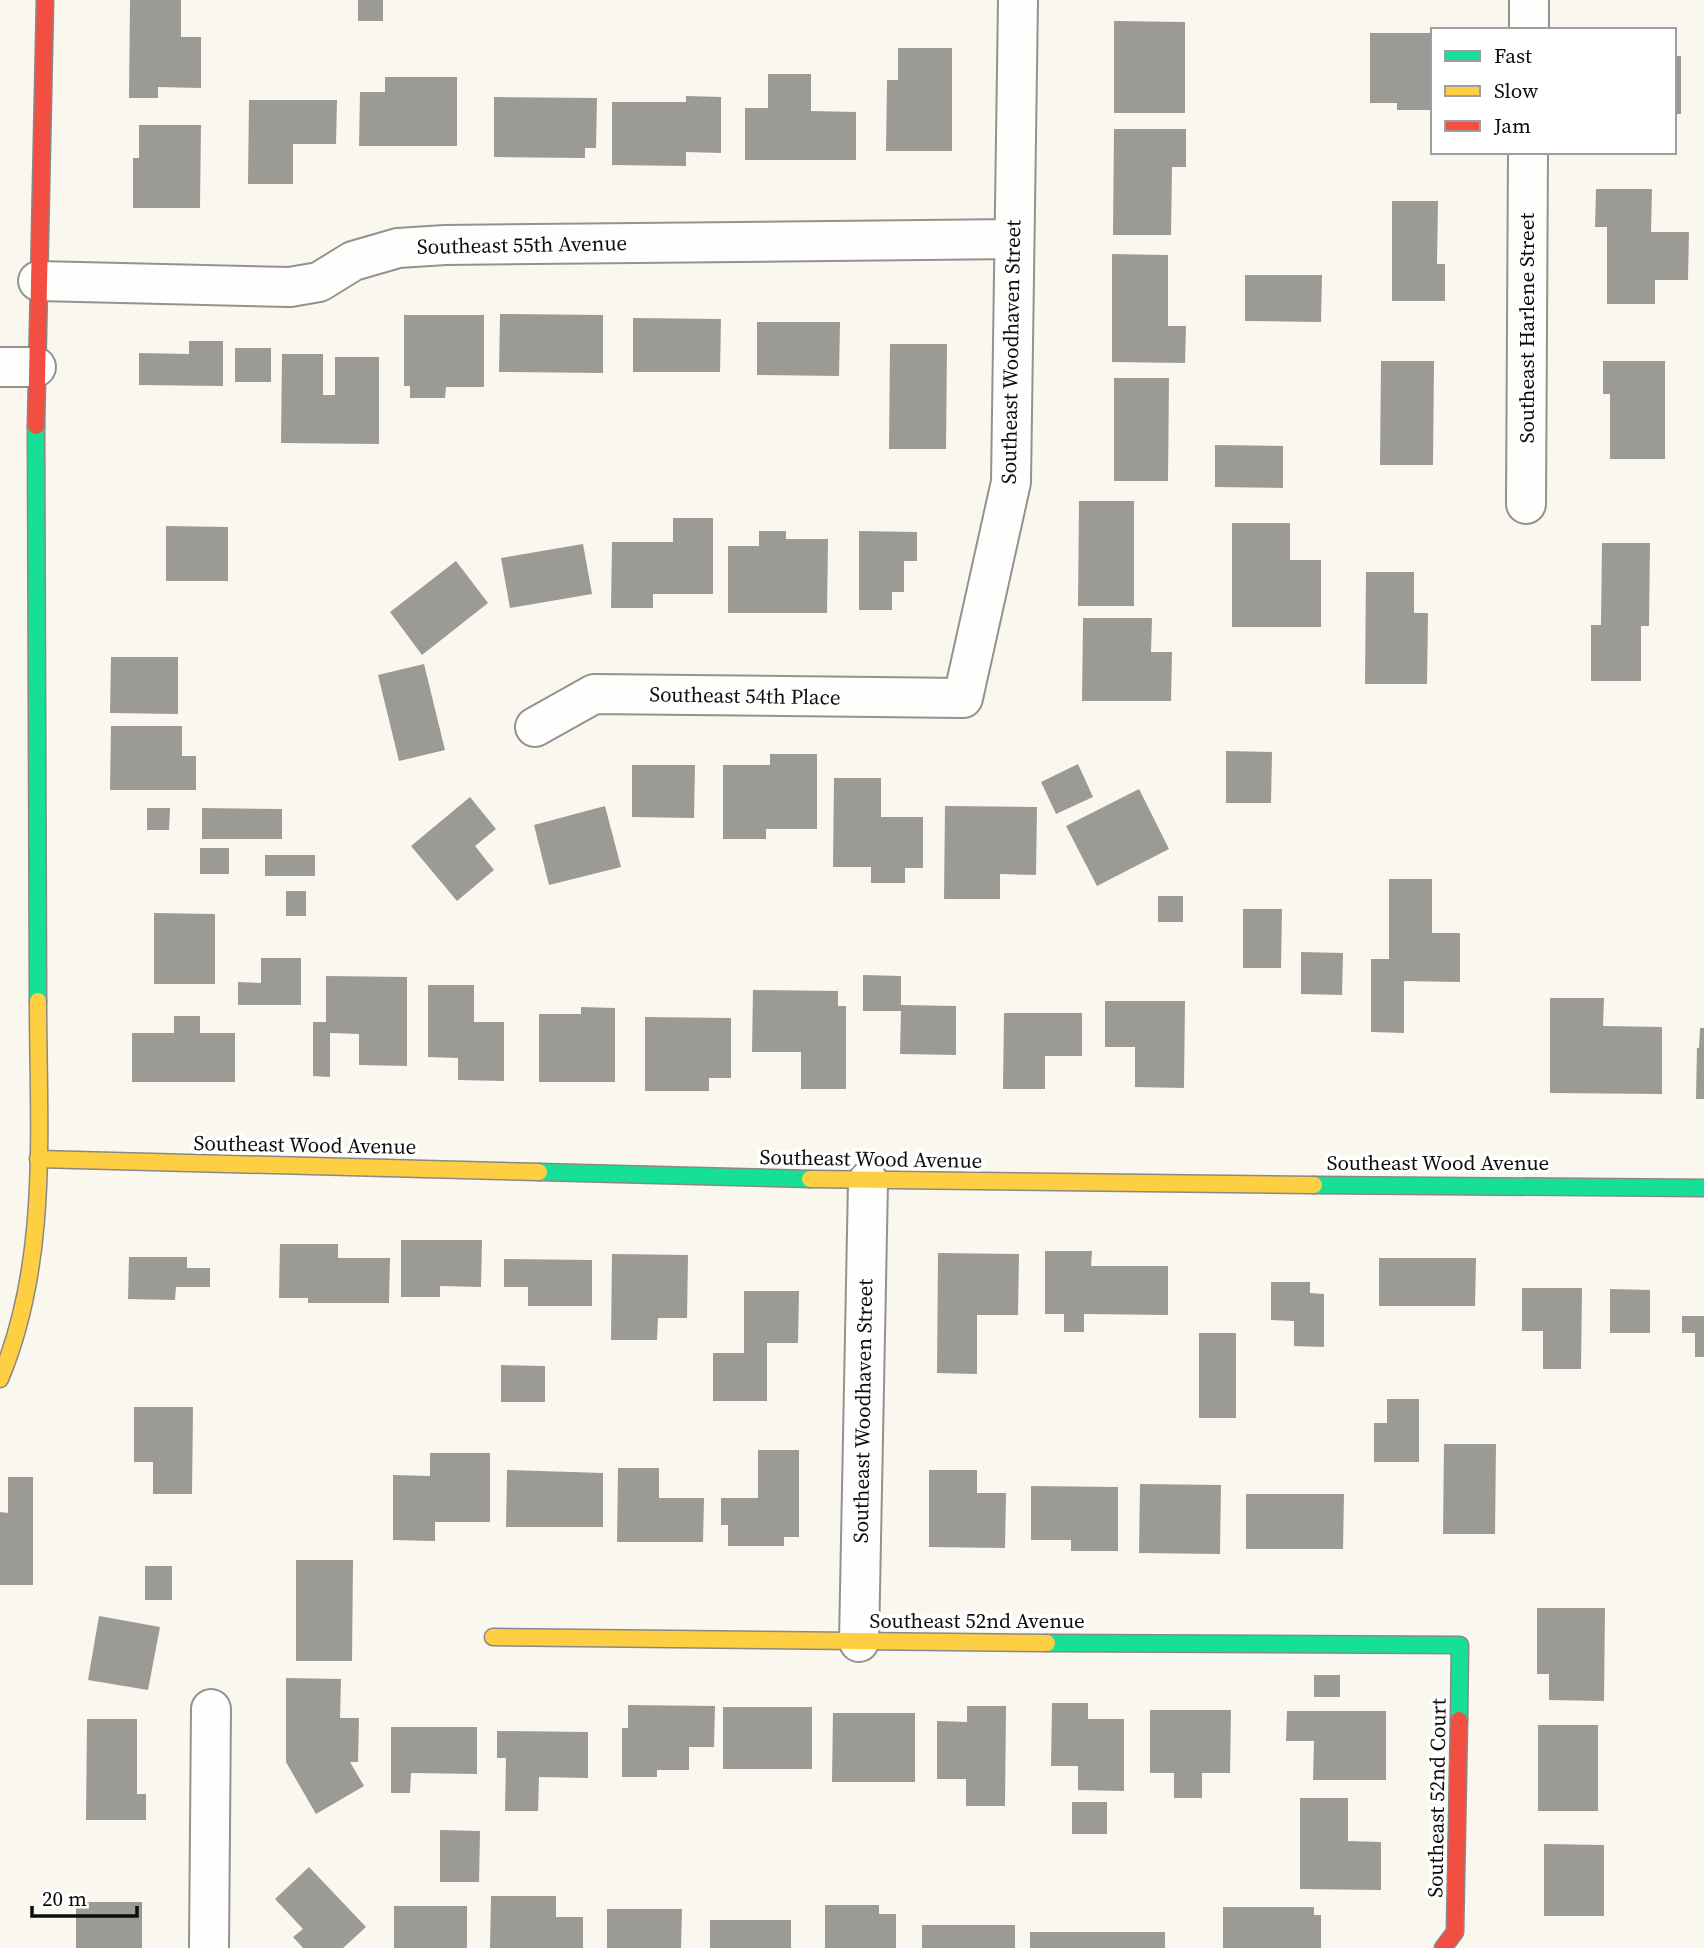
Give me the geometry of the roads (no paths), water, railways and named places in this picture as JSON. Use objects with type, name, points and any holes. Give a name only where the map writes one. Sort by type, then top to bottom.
[{"type":"street","points":[[0,1379],[22,1322],[32,1272],[38,1159],[18,367],[38,281],[46,0]]},
{"type":"street","name":"Southeast Woodhaven Street","points":[[963,698],[1011,482],[1018,0]]},
{"type":"street","points":[[1529,0],[1529,28]]},
{"type":"street","name":"Southeast Harlene Street","points":[[1526,504],[1528,154]]},
{"type":"street","name":"Southeast 55th Avenue","points":[[38,281],[290,287],[319,282],[353,261],[398,248],[445,245],[1014,239]]},
{"type":"street","name":"Southeast 54th Place","points":[[535,727],[594,694],[963,698]]},
{"type":"street","name":"Southeast Wood Avenue","points":[[38,1159],[868,1181],[1704,1188]]},
{"type":"street","name":"Southeast Woodhaven Street","points":[[859,1642],[868,1181]]},
{"type":"street","name":"Southeast 52nd Avenue","points":[[493,1637],[1461,1645]]},
{"type":"street","name":"Southeast 52nd Court","points":[[1443,1948],[1455,1932],[1461,1645]]},
{"type":"street","points":[[209,1948],[211,1709]]}]
